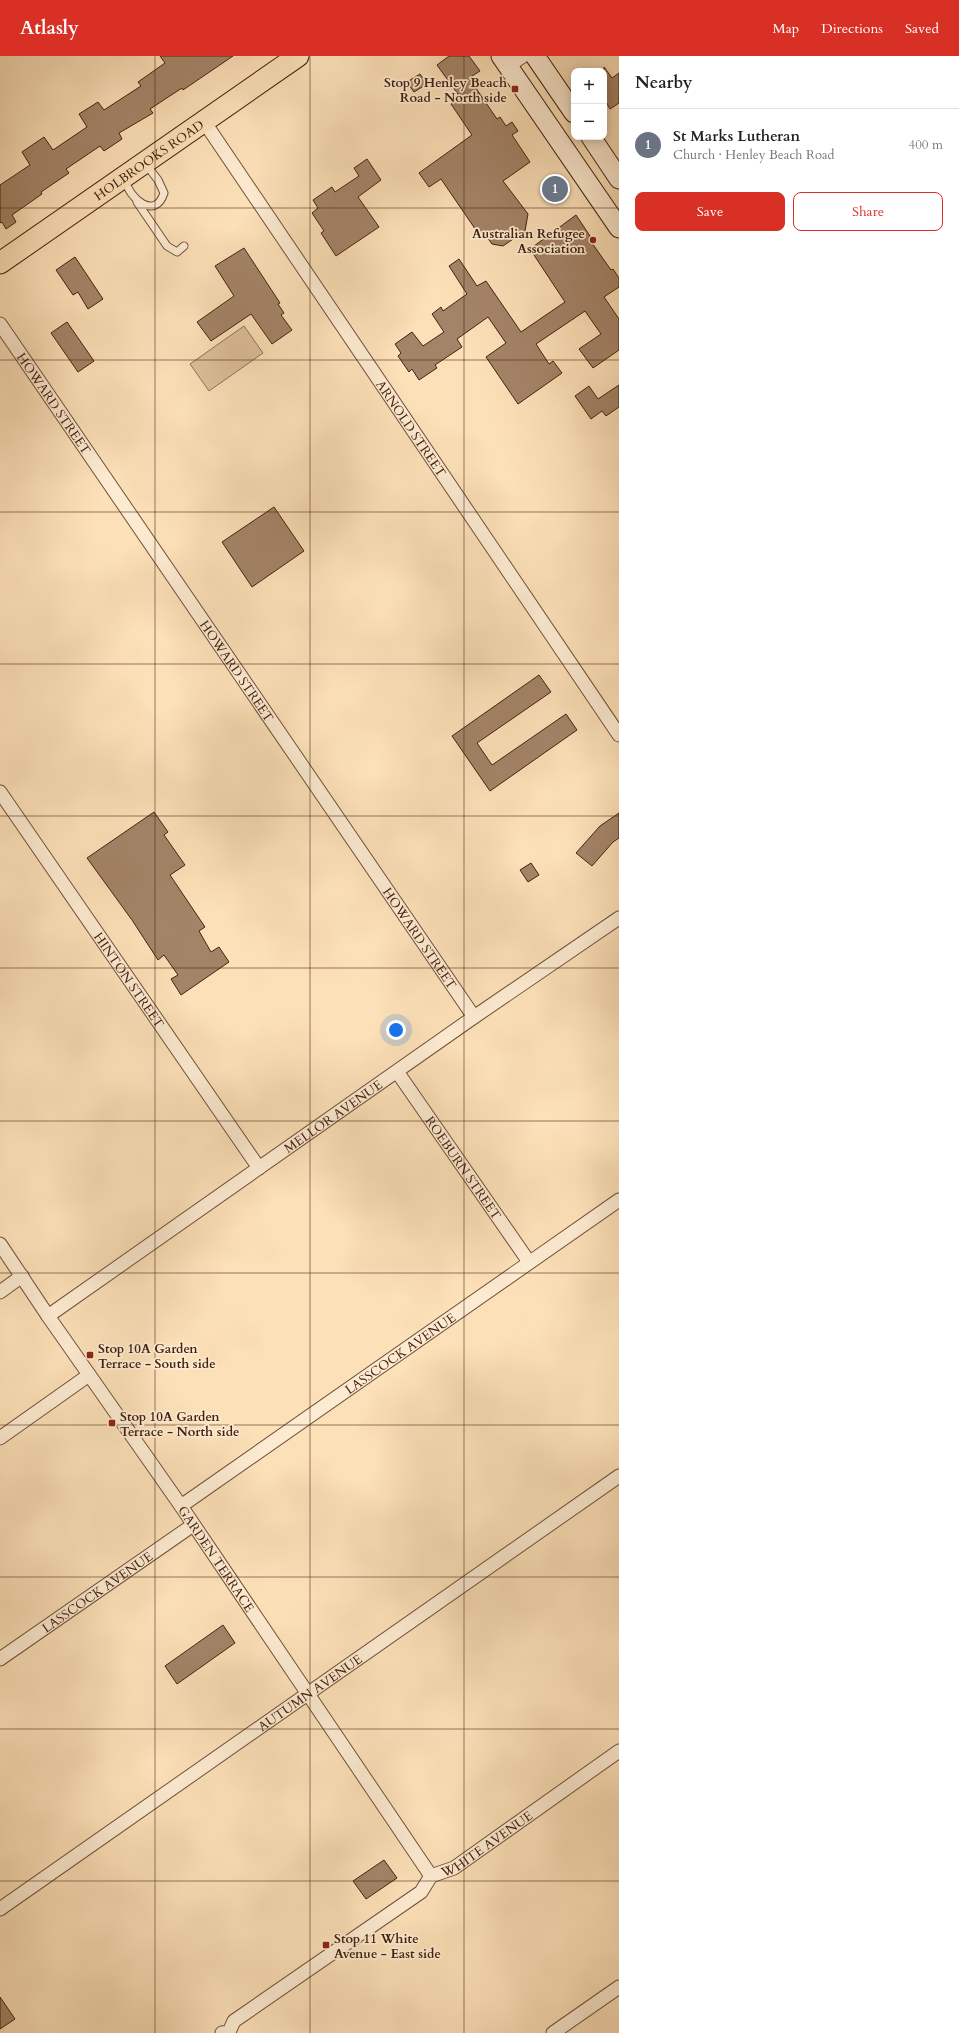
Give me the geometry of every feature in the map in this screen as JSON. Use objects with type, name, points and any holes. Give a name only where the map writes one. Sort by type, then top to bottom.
[{"type":"main road","name":"HOLBROOKS ROAD","points":[[0,263],[203,120],[298,56]]},
{"type":"main road","points":[[535,56],[571,109]]},
{"type":"main road","points":[[511,59],[619,228]]},
{"type":"main road","points":[[593,140],[619,178]]},
{"type":"street","name":"ARNOLD STREET","points":[[203,120],[619,735]]},
{"type":"street","name":"HOWARD STREET","points":[[0,324],[474,1017]]},
{"type":"street","name":"HINTON STREET","points":[[0,792],[259,1168]]},
{"type":"street","name":"MELLOR AVENUE","points":[[48,1316],[398,1072],[474,1017],[619,918]]},
{"type":"street","name":"ROEBURN STREET","points":[[398,1072],[529,1262]]},
{"type":"street","name":"LASSCOCK AVENUE","points":[[181,1506],[619,1200]]},
{"type":"street","name":"GARDEN TERRACE","points":[[0,1244],[48,1316],[181,1506],[307,1694],[432,1876]]},
{"type":"street","points":[[0,1292],[22,1276]]},
{"type":"street","points":[[0,1438],[89,1374]]},
{"type":"street","name":"AUTUMN AVENUE","points":[[0,1909],[619,1476]]},
{"type":"street","name":"LASSCOCK AVENUE","points":[[0,1659],[193,1525]]},
{"type":"street","name":"WHITE AVENUE","points":[[227,2033],[234,2021],[421,1892],[432,1876],[454,1868],[619,1751]]},
{"type":"street","points":[[553,2033],[619,1987]]},
{"type":"lane","points":[[137,201],[150,206],[160,199],[164,193],[153,172],[144,162]]},
{"type":"lane","points":[[124,176],[126,186],[172,250],[176,252],[184,246]]},
{"type":"shaded area","points":[[244,326],[263,353],[209,391],[190,364]]},
{"type":"building","points":[[160,56],[233,56],[183,90],[182,88],[150,109],[153,113],[119,133],[122,139],[104,151],[100,146],[66,169],[69,173],[41,192],[42,194],[12,215],[16,222],[6,229],[2,222],[0,223],[0,185],[30,165],[22,152],[44,137],[53,150],[87,127],[79,114],[98,102],[104,110],[141,86],[138,82],[165,63]]},
{"type":"building","points":[[449,56],[469,56],[480,71],[469,78],[497,119],[500,117],[506,126],[512,122],[518,131],[512,135],[530,162],[503,181],[528,214],[525,231],[503,246],[492,244],[484,233],[480,236],[441,179],[429,187],[419,173],[472,135],[451,104],[460,97],[437,65]]},
{"type":"building","points":[[607,71],[612,78],[619,73],[619,103],[610,109],[607,104]]},
{"type":"building","points":[[420,74],[427,84],[414,92],[407,82]]},
{"type":"building","points":[[367,159],[381,180],[358,197],[379,227],[336,256],[321,233],[324,231],[312,213],[318,208],[313,200],[332,187],[335,192],[359,176],[354,168]]},
{"type":"building","points":[[576,215],[594,242],[592,243],[611,270],[613,269],[619,278],[619,287],[604,297],[619,319],[619,350],[593,368],[579,349],[601,334],[585,311],[536,344],[549,364],[553,361],[562,373],[518,404],[486,357],[506,343],[488,317],[457,339],[462,347],[435,365],[437,368],[419,380],[412,369],[409,372],[398,356],[401,353],[395,344],[412,332],[423,346],[444,332],[432,314],[441,307],[443,311],[467,294],[449,266],[459,259],[477,286],[486,281],[521,332],[565,302],[530,249]]},
{"type":"building","points":[[244,248],[280,303],[278,304],[284,313],[281,315],[292,330],[272,344],[251,314],[211,341],[197,322],[234,296],[215,266]]},
{"type":"building","points":[[75,257],[103,299],[88,309],[78,292],[73,295],[56,270]]},
{"type":"building","points":[[67,322],[94,361],[78,372],[51,333]]},
{"type":"building","points":[[619,385],[619,407],[606,416],[602,411],[591,419],[575,396],[589,386],[598,399]]},
{"type":"building","points":[[274,507],[304,551],[252,587],[222,542]]},
{"type":"building","points":[[539,675],[551,692],[477,743],[492,765],[566,714],[577,730],[490,791],[452,736]]},
{"type":"building","points":[[154,812],[168,832],[164,835],[185,865],[170,875],[205,927],[199,931],[211,952],[219,947],[229,962],[181,995],[171,979],[178,975],[164,955],[158,960],[132,920],[87,858]]},
{"type":"building","points":[[619,813],[619,838],[613,842],[592,866],[576,853],[600,826]]},
{"type":"building","points":[[531,863],[539,875],[528,882],[520,870]]},
{"type":"building","points":[[223,1625],[235,1643],[177,1684],[165,1666]]},
{"type":"building","points":[[384,1860],[397,1878],[366,1899],[353,1881]]},
{"type":"building","points":[[0,1997],[15,2019],[0,2029]]},
{"type":"place","name":"Stop 9 Henley Beach Road - North side","points":[[515,89]]},
{"type":"place","name":"St Marks Lutheran","points":[[555,189]]},
{"type":"place","name":"Australian Refugee Association","points":[[593,240]]},
{"type":"place","name":"Stop 10A Garden Terrace - South side","points":[[90,1355]]},
{"type":"place","name":"Stop 10A Garden Terrace - North side","points":[[112,1423]]},
{"type":"place","name":"Stop 11 White Avenue - East side","points":[[326,1945]]}]
